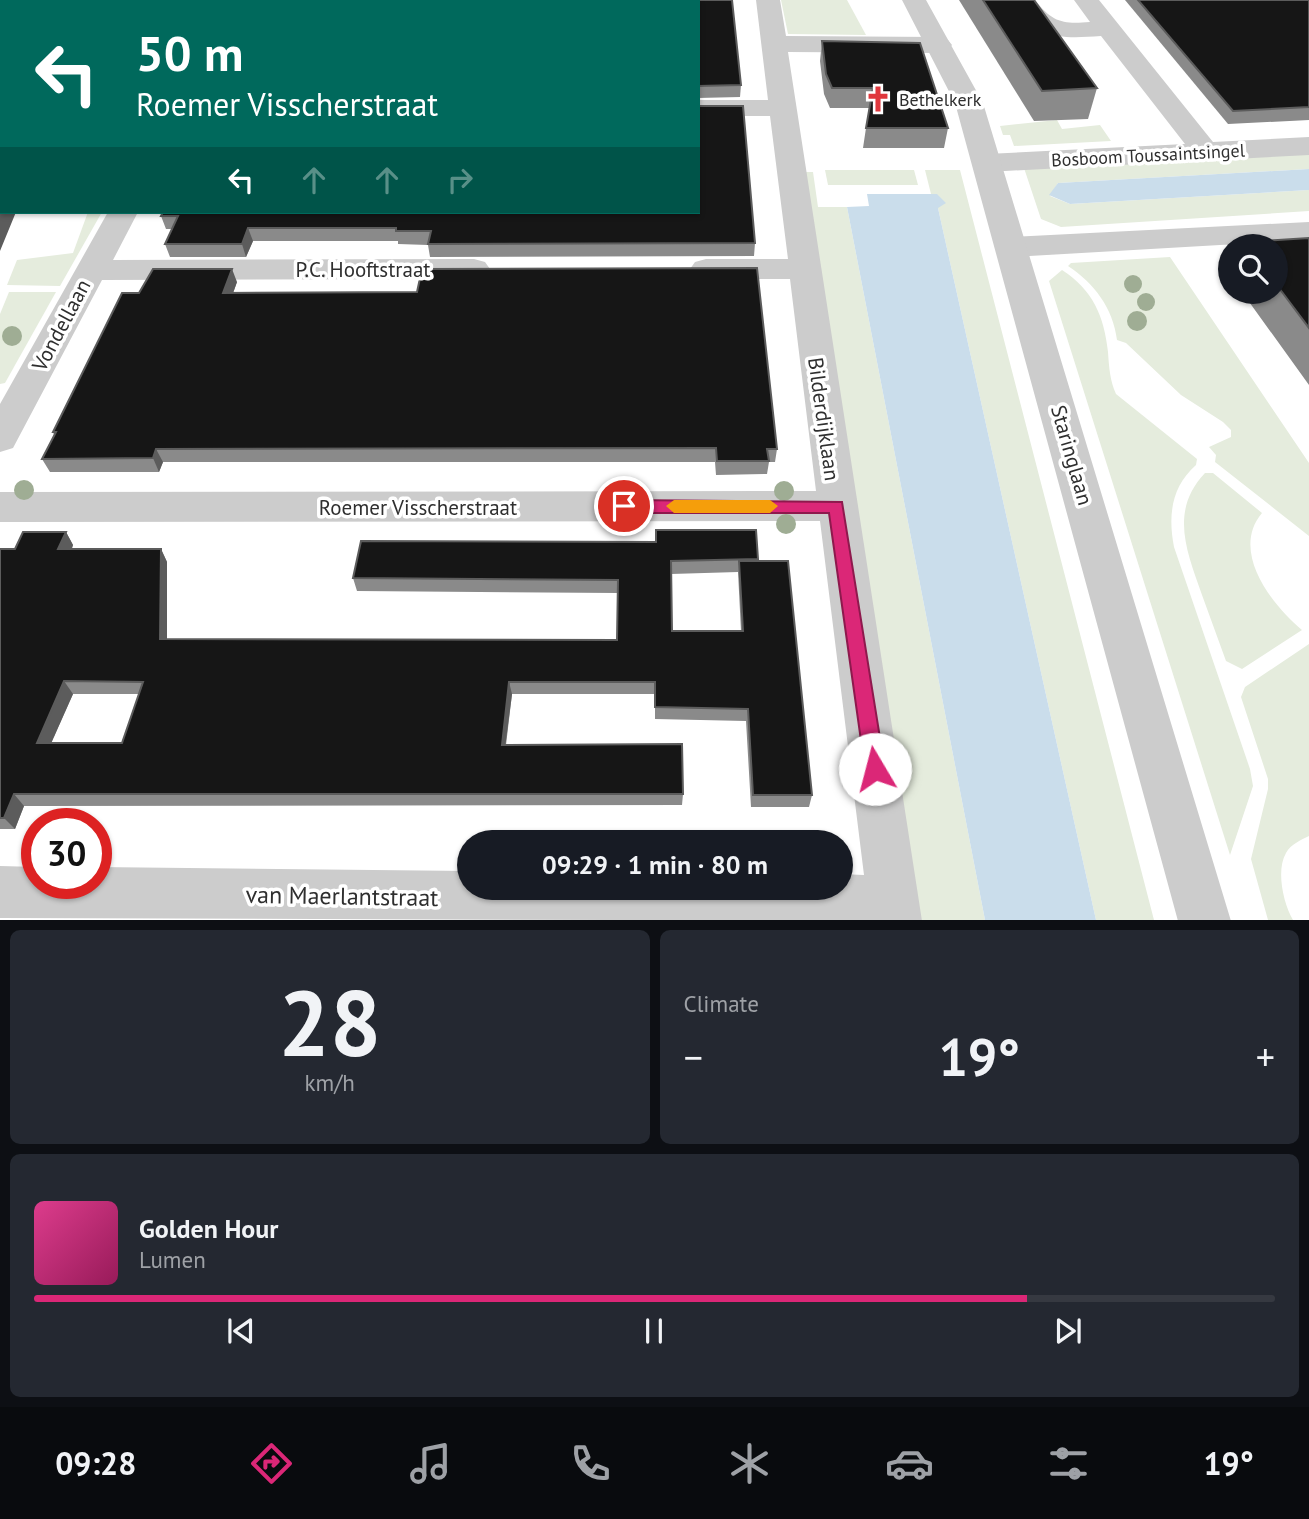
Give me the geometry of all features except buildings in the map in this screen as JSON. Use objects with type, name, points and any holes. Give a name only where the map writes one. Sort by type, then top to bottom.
[{"type":"street","name":"Bilderdijklaan","points":[[768,0],[836,506],[895,911]]},
{"type":"street","name":"Staringlaan","points":[[914,0],[969,103],[988,163],[1205,920]]},
{"type":"street","points":[[1023,0],[1038,22],[1050,28],[1108,28]]},
{"type":"street","points":[[1086,0],[1206,152]]},
{"type":"street","points":[[773,44],[939,46]]},
{"type":"street","points":[[700,108],[781,108]]},
{"type":"street","name":"Bosboom Toussaintsingel","points":[[988,163],[1309,146]]},
{"type":"street","name":"Vondellaan","points":[[0,438],[122,214]]},
{"type":"street","points":[[1012,247],[1309,231]]},
{"type":"street","name":"P.C. Hooftstraat","points":[[91,270],[499,269]]},
{"type":"street","points":[[679,269],[804,269]]},
{"type":"street","name":"Roemer Visscherstraat","points":[[0,507],[836,506]]},
{"type":"street","name":"van Maerlantstraat","points":[[0,892],[895,911]]},
{"type":"green space","points":[[781,0],[847,0],[866,35],[788,34]]},
{"type":"green space","points":[[1057,120],[1062,129],[1100,125],[1111,141],[1014,146],[1010,135],[1003,135],[1000,126]]},
{"type":"green space","points":[[1309,152],[1309,169],[1058,183],[1050,196],[1070,204],[1309,190],[1309,211],[1061,227],[1041,219],[1024,168]]},
{"type":"green space","points":[[825,170],[914,170],[918,185],[828,185]]},
{"type":"green space","points":[[925,170],[960,170],[1154,920],[1096,920],[937,194],[931,194]]},
{"type":"green space","points":[[802,172],[813,172],[818,207],[847,207],[985,920],[918,920]]},
{"type":"green space","points":[[87,214],[101,214],[60,286],[7,285],[17,260],[73,253]]},
{"type":"green space","points":[[1170,257],[1309,463],[1309,536],[1215,462],[1216,455],[1209,447],[1231,437],[1231,430],[1181,395],[1126,343],[1117,340],[1111,317],[1101,297],[1086,280],[1068,266],[1071,263]]},
{"type":"green space","points":[[1062,270],[1082,286],[1100,316],[1116,394],[1197,459],[1196,465],[1176,492],[1171,524],[1174,547],[1250,769],[1253,786],[1230,855],[1049,281]]},
{"type":"green space","points":[[9,292],[56,292],[5,383],[0,384],[0,314]]},
{"type":"green space","points":[[1205,473],[1213,473],[1262,513],[1253,528],[1250,544],[1252,560],[1267,592],[1302,630],[1242,669],[1226,661],[1187,548],[1184,517],[1187,502]]},
{"type":"green space","points":[[1309,644],[1309,836],[1291,847],[1281,868],[1286,905],[1293,920],[1268,920],[1251,859],[1268,779],[1241,697],[1245,687]]},
{"type":"water","points":[[1309,169],[1309,190],[1070,204],[1049,195],[1058,183]]},
{"type":"water","points":[[867,194],[937,194],[946,203],[938,208],[1096,920],[985,920],[847,207],[869,206]]},
{"type":"slow traffic","points":[[674,506],[770,506]]},
{"type":"place","name":"Bethelkerk","points":[[878,99]]},
{"type":"route","points":[[624,506],[836,506],[875,769]]}]
